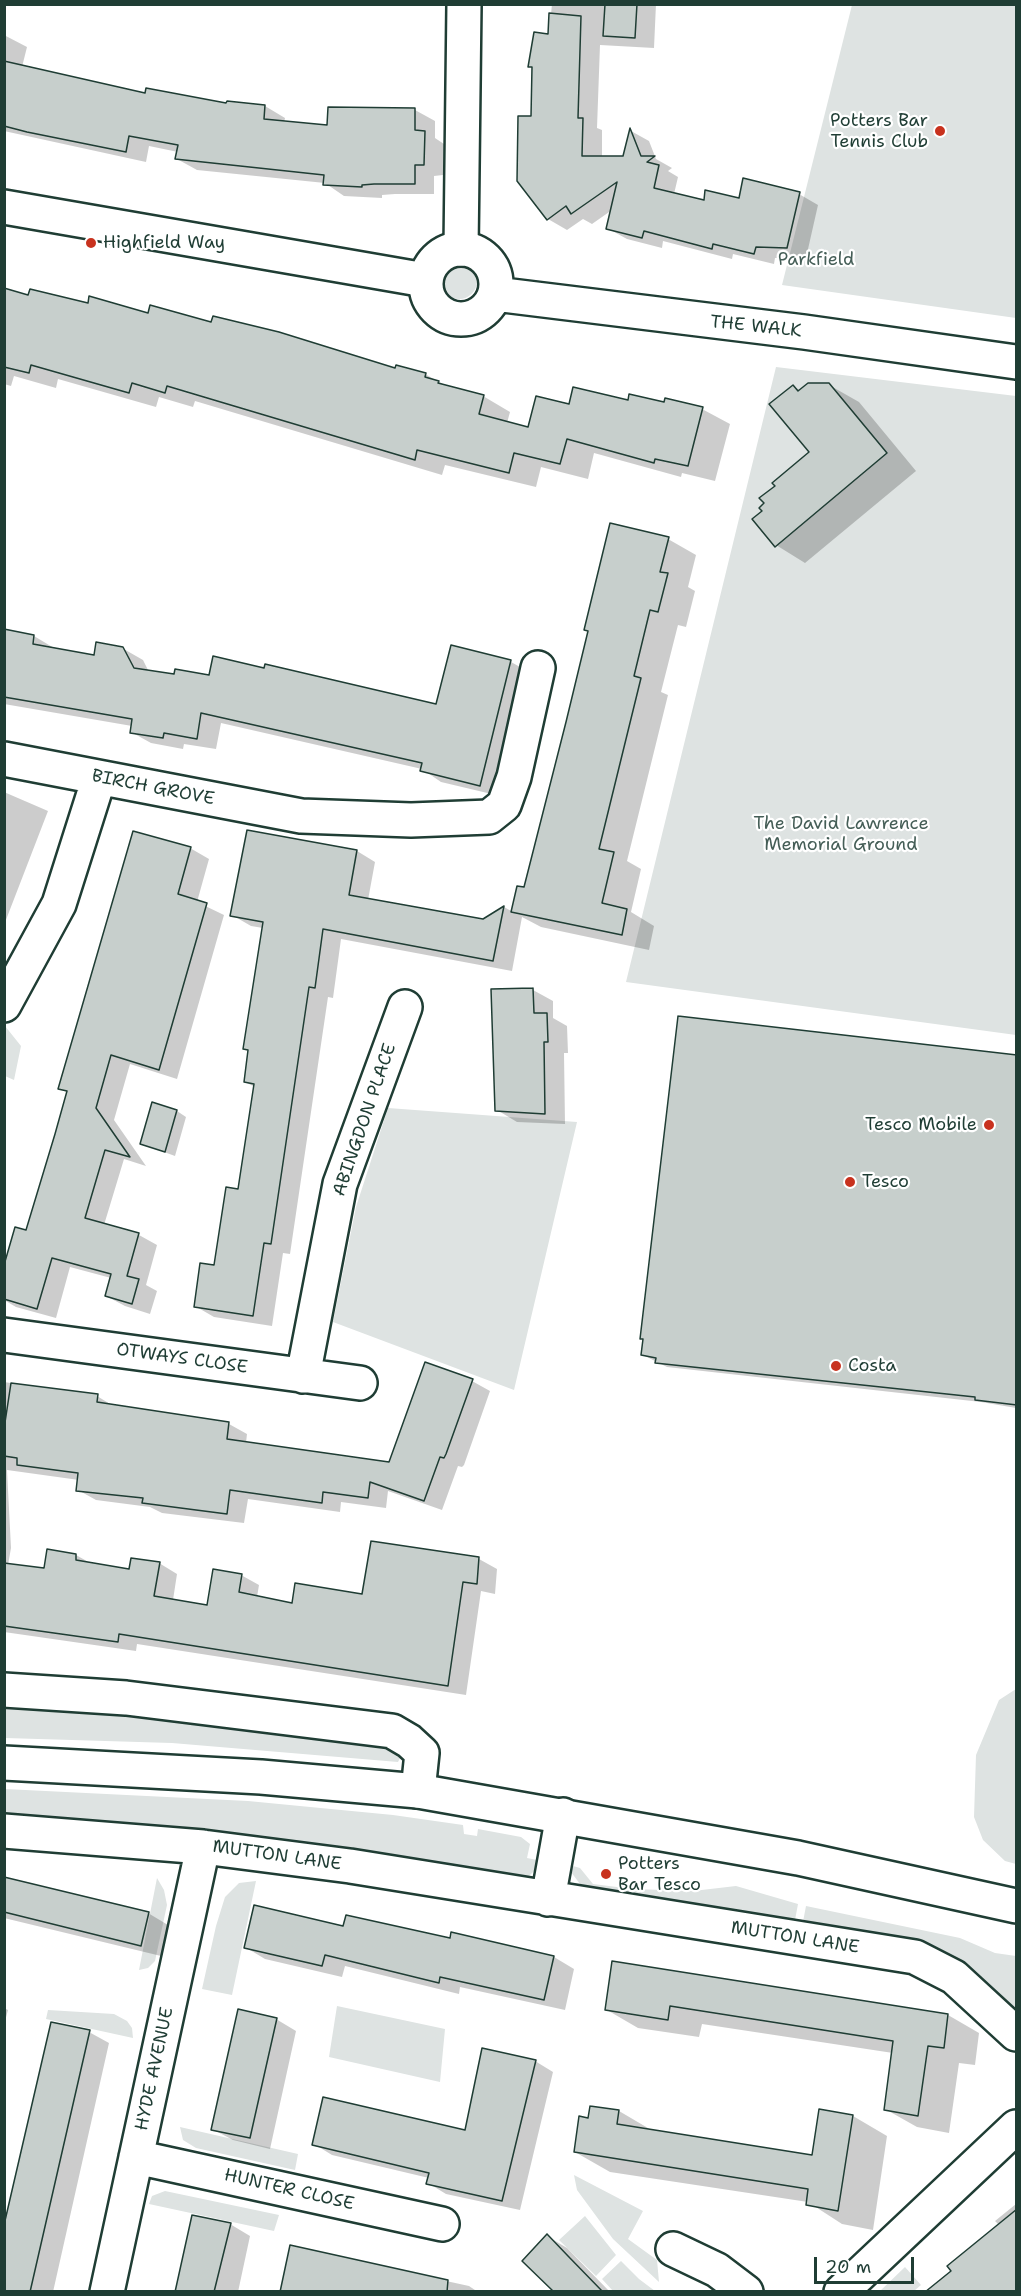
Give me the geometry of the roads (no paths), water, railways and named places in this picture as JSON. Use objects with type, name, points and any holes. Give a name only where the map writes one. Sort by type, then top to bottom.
[{"type":"street","points":[[461,249],[464,4]]},
{"type":"street","points":[[4,207],[425,280]]},
{"type":"street","points":[[461,249],[477,253],[487,260],[496,282],[495,294],[482,313],[459,320],[438,312],[426,292],[425,280],[435,260],[444,253],[461,249]]},
{"type":"street","name":"THE WALK","points":[[495,294],[804,332],[1017,362]]},
{"type":"street","name":"BIRCH GROVE","points":[[4,759],[301,816],[411,820],[489,817],[504,805],[514,777],[538,668]]},
{"type":"street","points":[[4,1005],[59,904],[99,778]]},
{"type":"street","name":"ABINGDON PLACE","points":[[303,1376],[339,1184],[405,1007]]},
{"type":"street","name":"OTWAYS CLOSE","points":[[4,1335],[360,1383]]},
{"type":"street","points":[[4,1690],[126,1698],[392,1731],[409,1741],[422,1753],[418,1791]]},
{"type":"street","points":[[4,1763],[261,1777],[418,1791],[563,1815],[815,1862],[1017,1906]]},
{"type":"street","points":[[548,1899],[563,1815]]},
{"type":"street","name":"MUTTON LANE","points":[[4,1831],[204,1847],[350,1866],[915,1957],[954,1977],[1017,2034]]},
{"type":"street","name":"HYDE AVENUE","points":[[107,2292],[204,1847]]},
{"type":"street","points":[[841,2292],[1017,2127]]},
{"type":"street","name":"HUNTER CLOSE","points":[[136,2157],[442,2224]]},
{"type":"street","points":[[672,2249],[717,2270],[747,2292]]},
{"type":"place","name":"Potters Bar Tennis Club","points":[[940,131]]},
{"type":"place","name":"Highfield Way","points":[[91,243]]},
{"type":"place","name":"Tesco Mobile","points":[[989,1125]]},
{"type":"place","name":"Tesco","points":[[850,1182]]},
{"type":"place","name":"Costa","points":[[836,1366]]},
{"type":"place","name":"Potters Bar Tesco","points":[[606,1874]]},
{"type":"park label","name":"Parkfield","points":[[816,260]]},
{"type":"park label","name":"The David Lawrence Memorial Ground","points":[[841,834]]}]
